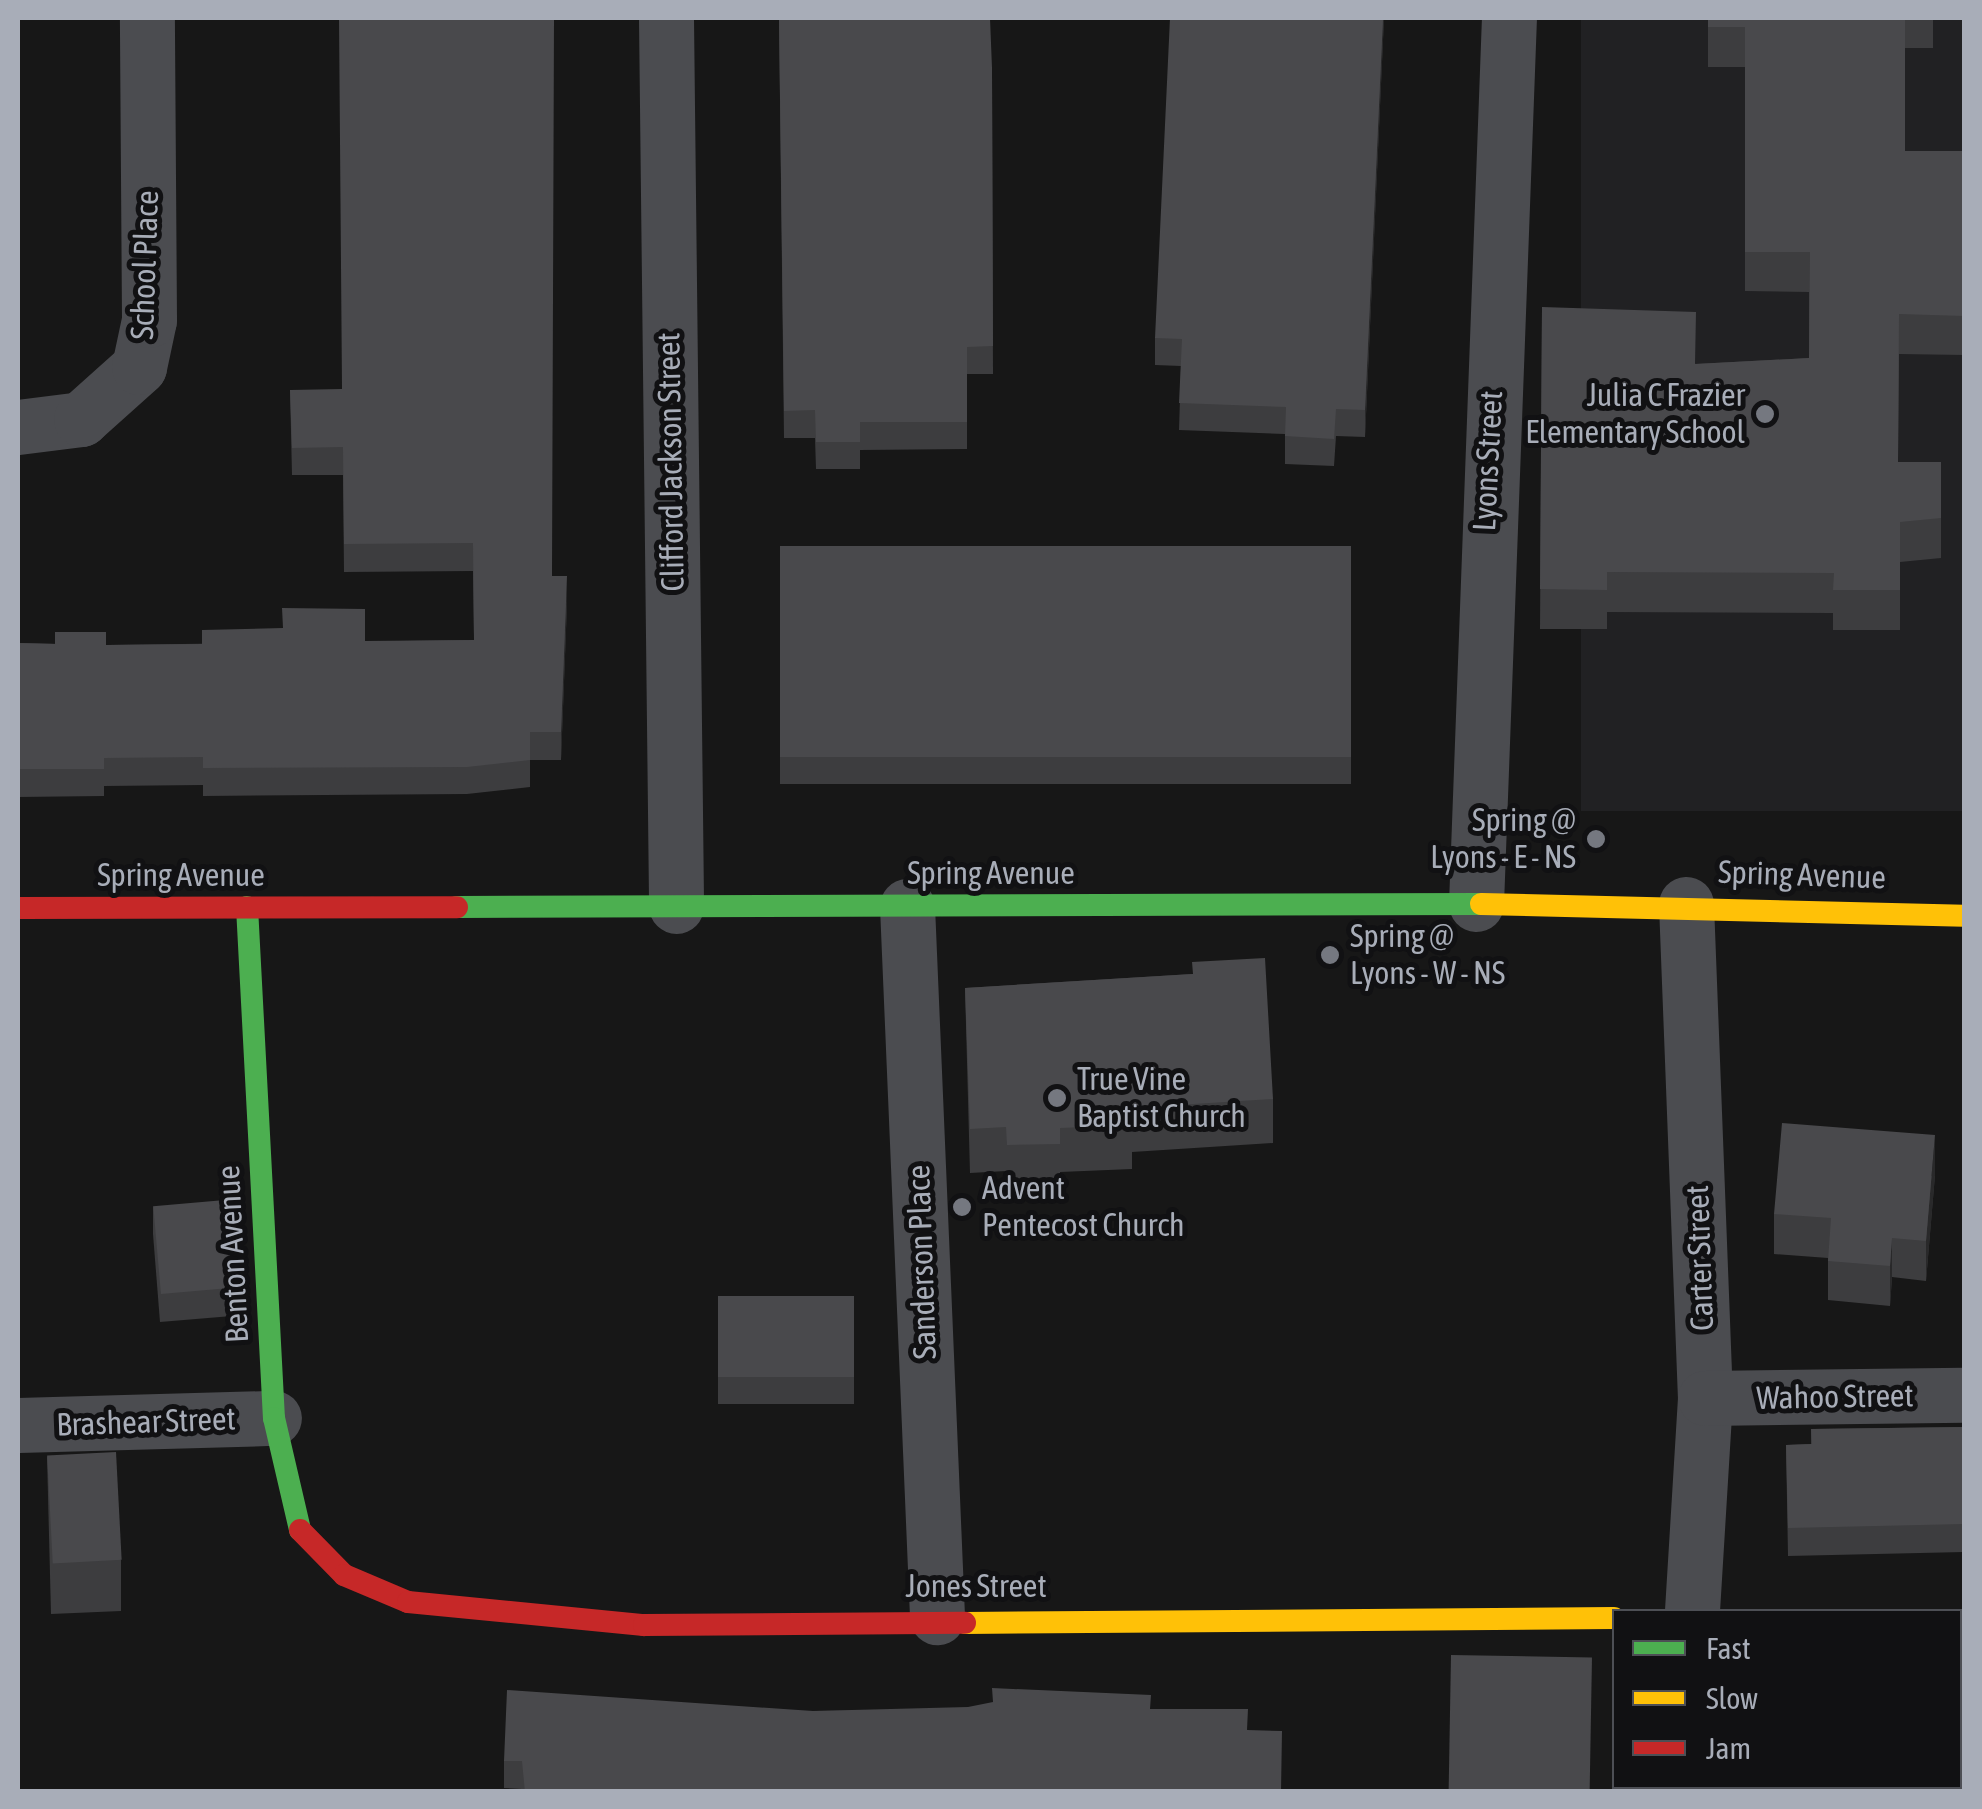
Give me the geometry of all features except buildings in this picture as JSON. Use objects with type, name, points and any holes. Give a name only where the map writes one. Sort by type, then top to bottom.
[{"type":"street","name":"School Place","points":[[18,428],[82,418],[107,405],[139,367],[149,320],[146,18]]},
{"type":"street","name":"Clifford Jackson Street","points":[[666,18],[676,906]]},
{"type":"street","name":"Lyons Street","points":[[1476,904],[1510,18]]},
{"type":"street","name":"Spring Avenue","points":[[18,908],[1686,904],[1964,916]]},
{"type":"street","name":"Carter Street","points":[[1686,904],[1705,1398],[1692,1609]]},
{"type":"street","name":"Sanderson Place","points":[[907,906],[937,1618]]},
{"type":"street","name":"Benton Avenue","points":[[248,908],[274,1418],[295,1525],[344,1575]]},
{"type":"street","name":"Wahoo Street","points":[[1705,1398],[1964,1395]]},
{"type":"street","name":"Brashear Street","points":[[18,1425],[274,1418]]},
{"type":"street","name":"Jones Street","points":[[344,1575],[408,1602],[644,1626],[937,1618],[1612,1618]]},
{"type":"shaded area","name":"Julia C Frazier Elementary School","points":[[1581,18],[1964,18],[1964,811],[1581,811]]},
{"type":"traffic: fast","points":[[457,907],[1481,904]]},
{"type":"traffic: fast","points":[[247,907],[274,1418],[300,1530]]},
{"type":"traffic: slow","points":[[1481,904],[1964,916]]},
{"type":"traffic: slow","points":[[965,1623],[1612,1618]]},
{"type":"traffic: jam","points":[[18,908],[457,907]]},
{"type":"traffic: jam","points":[[300,1530],[344,1575],[408,1602],[644,1625],[965,1623]]},
{"type":"place","name":"Julia C Frazier Elementary School","points":[[1765,414]]},
{"type":"place","name":"Spring @ Lyons - E - NS","points":[[1596,839]]},
{"type":"place","name":"Spring @ Lyons - W - NS","points":[[1330,955]]},
{"type":"place","name":"True Vine Baptist Church","points":[[1057,1098]]},
{"type":"place","name":"Advent Pentecost Church","points":[[962,1207]]}]
